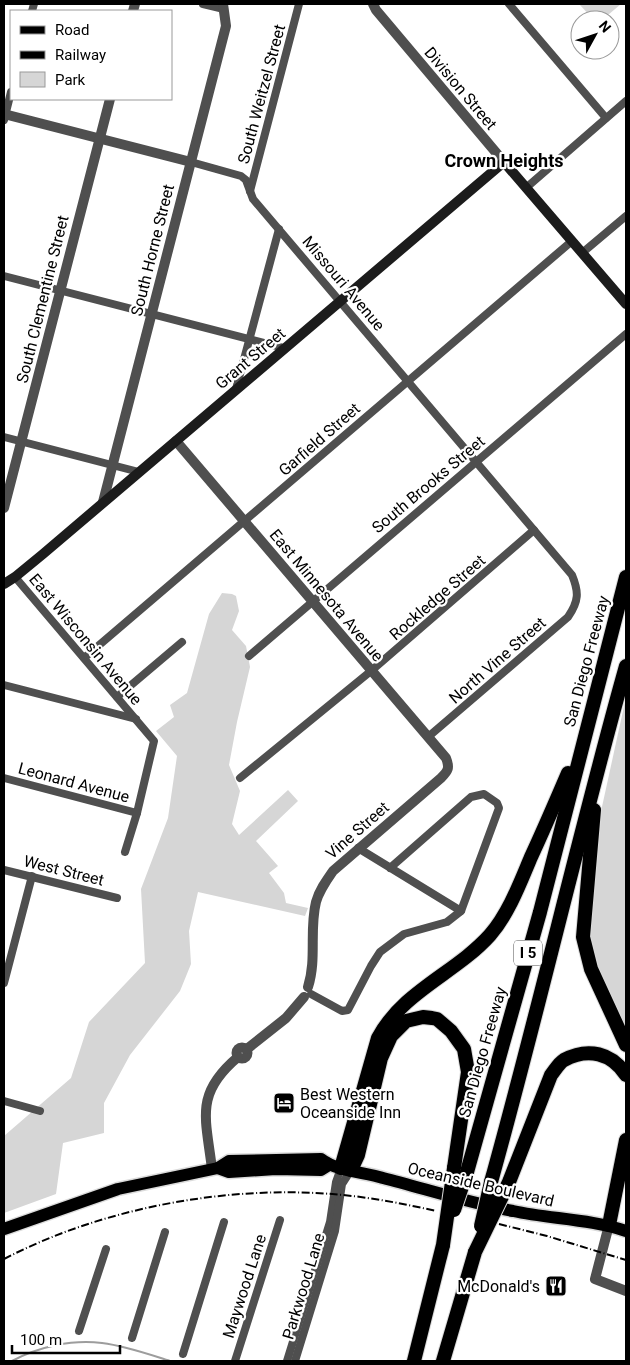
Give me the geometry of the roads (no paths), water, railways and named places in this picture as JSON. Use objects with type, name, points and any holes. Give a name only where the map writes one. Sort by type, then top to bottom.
[{"type":"highway","name":"San Diego Freeway","points":[[414,1361],[460,1170],[540,912],[626,577]]},
{"type":"highway","name":"I 5","points":[[443,1361],[475,1252],[491,1182],[525,1057],[597,768],[626,666]]},
{"type":"highway","points":[[340,1167],[378,1038],[399,1008],[476,949],[491,933],[521,881],[585,733]]},
{"type":"highway","points":[[597,768],[583,937],[591,969],[626,1045]]},
{"type":"highway","points":[[340,1167],[358,1155],[382,1058],[391,1036],[406,1021],[423,1017],[437,1019],[451,1031],[464,1049],[468,1072],[460,1170]]},
{"type":"highway","points":[[475,1252],[509,1182],[551,1075],[562,1061],[583,1052],[602,1055],[620,1065],[626,1076]]},
{"type":"highway","points":[[609,1226],[626,1140]]},
{"type":"highway","points":[[609,1226],[626,1182]]},
{"type":"main road","name":"Division Street","points":[[504,162],[626,304]]},
{"type":"main road","name":"Grant Street","points":[[4,584],[15,577],[504,162]]},
{"type":"main road","name":"Oceanside Boulevard","points":[[4,1229],[118,1189],[215,1168],[229,1172],[321,1170],[340,1167],[513,1212],[609,1226],[626,1231]]},
{"type":"street","points":[[203,4],[224,6]]},
{"type":"street","name":"South Weitzel Street","points":[[250,192],[299,4]]},
{"type":"street","name":"Division Street","points":[[373,4],[376,10],[504,162]]},
{"type":"street","points":[[509,4],[606,118]]},
{"type":"street","name":"South Horne Street","points":[[103,502],[226,26],[224,6]]},
{"type":"street","points":[[4,116],[10,95]]},
{"type":"street","name":"South Clementine Street","points":[[4,508],[110,100]]},
{"type":"street","points":[[527,187],[626,102]]},
{"type":"street","name":"Missouri Avenue","points":[[4,116],[190,162],[241,176],[246,180],[253,199],[572,575],[578,598]]},
{"type":"street","points":[[582,253],[626,216]]},
{"type":"street","points":[[236,389],[279,229]]},
{"type":"street","name":"Garfield Street","points":[[84,658],[572,241]]},
{"type":"street","points":[[4,276],[284,348]]},
{"type":"street","name":"South Brooks Street","points":[[249,656],[626,334]]},
{"type":"street","points":[[4,437],[139,472]]},
{"type":"street","name":"East Minnesota Avenue","points":[[176,441],[446,758],[449,765],[448,771]]},
{"type":"street","name":"Rockledge Street","points":[[240,778],[372,671],[534,530]]},
{"type":"street","name":"East Wisconsin Avenue","points":[[15,577],[154,741],[137,813]]},
{"type":"street","name":"North Vine Street","points":[[428,737],[568,617],[574,609],[578,598]]},
{"type":"street","points":[[117,697],[182,642]]},
{"type":"street","points":[[4,686],[136,719]]},
{"type":"street","name":"Vine Street","points":[[215,1168],[206,1114],[208,1094],[216,1078],[238,1057],[246,1057],[246,1049],[286,1018],[308,993],[313,967],[316,903],[323,887],[333,871],[448,771]]},
{"type":"street","name":"Leonard Avenue","points":[[4,778],[137,813]]},
{"type":"street","points":[[308,993],[342,1011],[348,1010],[380,952],[404,934],[447,922],[461,911],[499,808],[497,803],[484,794],[470,796],[390,868]]},
{"type":"street","points":[[125,852],[137,813]]},
{"type":"street","points":[[358,848],[461,911]]},
{"type":"street","name":"West Street","points":[[4,870],[117,898]]},
{"type":"street","points":[[4,982],[32,876]]},
{"type":"street","points":[[4,1101],[40,1111]]},
{"type":"street","points":[[334,1221],[342,1184],[340,1167]]},
{"type":"street","name":"Maywood Lane","points":[[235,1361],[280,1220]]},
{"type":"street","name":"Parkwood Lane","points":[[287,1361],[334,1221]]},
{"type":"street","name":"Parkwood Lane","points":[[294,1361],[334,1221]]},
{"type":"street","points":[[183,1354],[224,1222]]},
{"type":"street","points":[[609,1226],[595,1279],[626,1291]]},
{"type":"street","points":[[132,1338],[165,1232]]},
{"type":"street","points":[[79,1331],[106,1249]]},
{"type":"waterway","points":[[12,1361],[44,1348],[79,1342],[120,1346],[170,1361]]},
{"type":"railway","points":[[4,1259],[43,1241],[126,1213],[169,1203],[213,1197],[300,1192],[366,1198],[436,1211]]},
{"type":"railway","points":[[499,1224],[547,1236],[626,1260]]},
{"type":"place","name":"Best Western Oceanside Inn","points":[[284,1103]]},
{"type":"place","name":"McDonald's","points":[[556,1286]]},
{"type":"district","name":"Crown Heights","points":[[504,161]]}]
